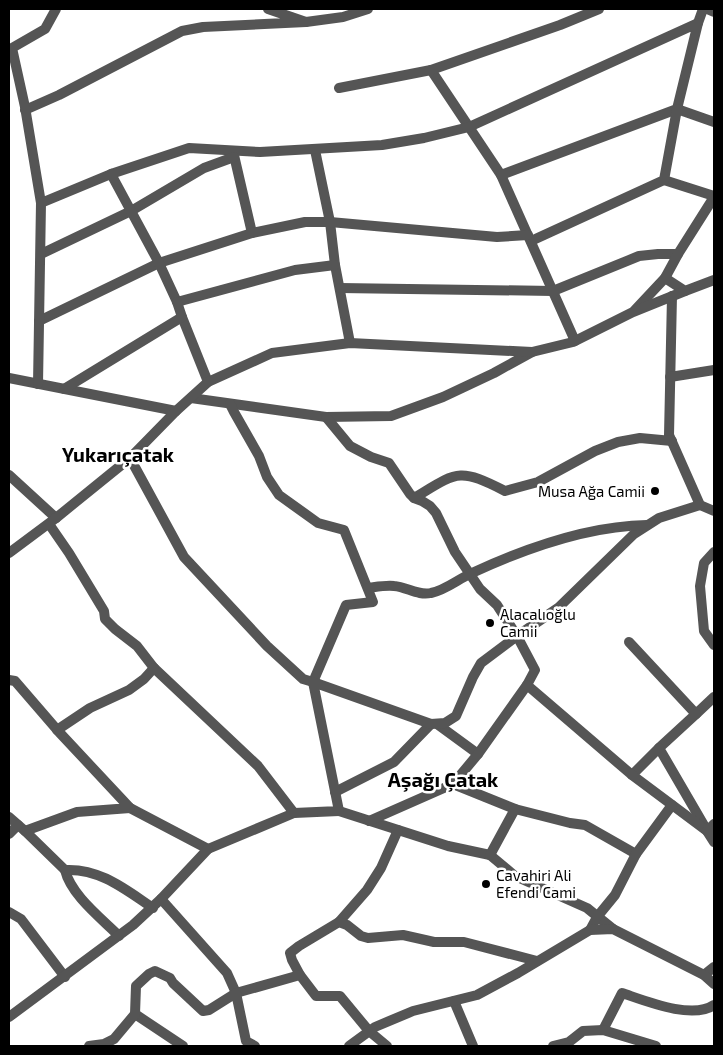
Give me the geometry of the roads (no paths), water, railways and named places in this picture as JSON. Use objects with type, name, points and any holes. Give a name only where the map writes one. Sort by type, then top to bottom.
[{"type":"street","points":[[38,384],[42,254],[41,203],[12,48],[45,29],[56,9]]},
{"type":"street","points":[[268,9],[306,22]]},
{"type":"street","points":[[25,110],[59,95],[182,31],[203,27],[306,22],[343,17],[368,9]]},
{"type":"street","points":[[338,88],[431,70],[560,25],[599,9]]},
{"type":"street","points":[[664,180],[677,109],[698,23],[705,9],[714,12]]},
{"type":"street","points":[[41,203],[111,174],[189,148],[234,154],[382,145],[424,138],[468,127],[698,23]]},
{"type":"street","points":[[431,70],[501,175],[575,341]]},
{"type":"street","points":[[501,175],[677,109],[714,122]]},
{"type":"street","points":[[315,150],[330,222],[334,265],[350,343]]},
{"type":"street","points":[[42,254],[131,211],[204,168],[234,154]]},
{"type":"street","points":[[234,154],[252,233]]},
{"type":"street","points":[[111,174],[159,263],[177,302],[208,382]]},
{"type":"street","points":[[39,321],[159,263],[252,233],[305,222],[330,222],[497,237],[529,238],[664,180],[714,197],[665,278],[633,312]]},
{"type":"street","points":[[340,288],[552,291],[639,256],[678,254]]},
{"type":"street","points":[[177,302],[295,270],[334,265]]},
{"type":"street","points":[[665,278],[685,291]]},
{"type":"street","points":[[191,398],[326,417],[391,416],[451,393],[494,373],[532,352],[575,341],[633,312],[714,280]]},
{"type":"street","points":[[672,296],[669,435],[700,505]]},
{"type":"street","points":[[64,389],[182,317]]},
{"type":"street","points":[[9,553],[130,458],[176,411],[208,382],[272,353],[350,343],[532,352]]},
{"type":"street","points":[[670,377],[714,370]]},
{"type":"street","points":[[9,378],[176,411]]},
{"type":"street","points":[[230,404],[260,456],[267,477],[279,495],[318,523],[344,530],[373,602],[346,606],[314,682],[339,811]]},
{"type":"street","points":[[326,417],[350,446],[389,463],[402,484],[414,498],[422,501],[436,513],[455,552],[480,588],[498,605],[535,670],[527,685],[478,754],[453,784],[369,821]]},
{"type":"street","points":[[414,498],[443,479],[460,474],[481,479],[506,491],[538,482],[596,451],[618,442],[640,438],[672,441]]},
{"type":"street","points":[[130,458],[184,557],[267,646],[303,679],[434,724],[478,754]]},
{"type":"street","points":[[9,475],[52,521],[86,584],[104,611],[106,619],[115,629],[137,646],[154,668],[258,766],[294,813]]},
{"type":"street","points":[[336,792],[394,762],[434,724],[445,723],[456,716],[472,677],[481,664],[558,608],[634,534],[659,518],[700,505],[714,510]]},
{"type":"street","points":[[368,588],[394,586],[423,594],[433,593],[450,586],[470,573],[534,548],[586,533],[622,526],[648,525]]},
{"type":"street","points":[[714,552],[704,563],[700,586],[704,631],[714,646]]},
{"type":"street","points":[[629,642],[696,714]]},
{"type":"street","points":[[57,730],[90,708],[129,690],[144,679],[154,668]]},
{"type":"street","points":[[9,680],[15,681],[57,730],[130,808],[208,849]]},
{"type":"street","points":[[527,685],[632,775],[672,805],[711,828]]},
{"type":"street","points":[[632,775],[714,697]]},
{"type":"street","points":[[659,748],[711,828],[714,842]]},
{"type":"street","points":[[453,784],[515,809],[585,825],[636,854]]},
{"type":"street","points":[[590,930],[597,917],[615,896],[636,854],[672,805]]},
{"type":"street","points":[[9,834],[21,828],[77,812],[130,808]]},
{"type":"street","points":[[490,855],[515,809]]},
{"type":"street","points":[[9,1017],[119,936],[153,908],[208,849],[294,813],[339,811],[448,846],[490,855],[515,876],[587,908],[612,930],[704,975],[714,984]]},
{"type":"street","points":[[9,817],[65,870],[67,879],[78,894],[119,936]]},
{"type":"street","points":[[387,1046],[369,1031],[340,996],[316,996],[300,975],[290,954],[299,946],[339,922],[367,890],[381,868],[398,830]]},
{"type":"street","points":[[65,870],[101,875],[153,908]]},
{"type":"street","points":[[162,900],[227,972],[236,994],[246,1040],[255,1046]]},
{"type":"street","points":[[9,912],[21,919],[65,976]]},
{"type":"street","points":[[339,922],[347,925],[361,936],[368,938],[403,935],[434,942],[464,942],[537,961]]},
{"type":"street","points":[[349,1046],[375,1026],[413,1011],[477,995],[590,930],[612,930]]},
{"type":"street","points":[[704,975],[714,967]]},
{"type":"street","points":[[89,1046],[104,1044],[114,1039],[135,1014],[136,986],[155,971],[170,978],[203,1011],[209,1010],[236,994],[300,975]]},
{"type":"street","points":[[603,1030],[622,993],[675,1010],[709,1008],[714,1005]]},
{"type":"street","points":[[454,1000],[473,1046]]},
{"type":"street","points":[[135,1014],[183,1046]]},
{"type":"street","points":[[554,1046],[569,1042],[583,1031],[603,1030],[656,1046]]},
{"type":"place","name":"Musa Ağa Camii","points":[[655,491]]},
{"type":"place","name":"Alacalıoğlu Camii","points":[[490,623]]},
{"type":"place","name":"Cavahiri Ali Efendi Cami","points":[[486,884]]},
{"type":"district","name":"Yukarıçatak","points":[[118,454]]},
{"type":"district","name":"Aşağı Çatak","points":[[443,779]]}]
